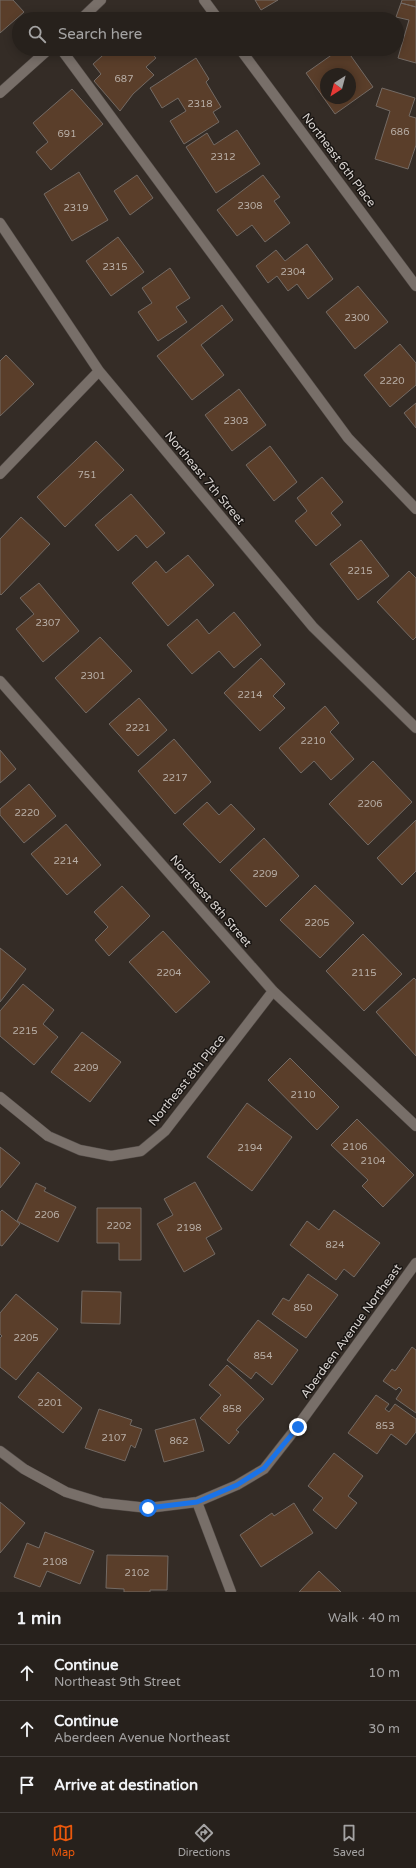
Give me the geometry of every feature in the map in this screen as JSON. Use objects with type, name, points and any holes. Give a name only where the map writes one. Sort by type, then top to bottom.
[{"type":"street","points":[[88,12],[101,0]]},
{"type":"street","points":[[204,0],[213,12]]},
{"type":"street","points":[[0,93],[41,56]]},
{"type":"street","points":[[66,56],[348,438],[416,509]]},
{"type":"street","name":"Northeast 6th Place","points":[[245,56],[416,286]]},
{"type":"street","name":"Northeast 7th Street","points":[[0,223],[99,371],[313,627],[416,728]]},
{"type":"street","points":[[0,474],[99,371]]},
{"type":"street","name":"Northeast 8th Street","points":[[0,680],[273,991],[416,1126]]},
{"type":"street","name":"Northeast 8th Place","points":[[0,1097],[48,1136],[80,1150],[111,1156],[141,1151],[165,1131],[273,991]]},
{"type":"street","name":"Aberdeen Avenue Northeast","points":[[0,1450],[24,1469],[66,1492],[102,1503],[148,1508],[197,1502],[237,1485],[264,1468],[298,1427],[416,1263]]},
{"type":"street","points":[[197,1502],[231,1592]]},
{"type":"building","points":[[0,0],[13,0],[24,12],[12,12],[12,22],[0,33]]},
{"type":"building","points":[[255,0],[278,0],[261,10]]},
{"type":"building","points":[[402,0],[416,0],[416,7],[401,3]]},
{"type":"building","points":[[401,3],[416,7],[416,63],[398,58],[399,56],[404,56],[404,37],[409,20],[404,19],[404,12],[398,12]]},
{"type":"building","points":[[102,56],[154,56],[156,58],[146,67],[154,75],[133,94],[120,111],[94,81],[101,74],[93,64]]},
{"type":"building","points":[[330,56],[351,56],[373,87],[356,99],[356,68],[320,68],[320,93],[306,73]]},
{"type":"building","points":[[196,58],[209,79],[206,82],[221,107],[213,112],[219,122],[184,144],[170,121],[186,111],[178,98],[162,108],[150,88]]},
{"type":"building","points":[[382,88],[415,98],[409,116],[416,118],[416,145],[408,169],[375,159],[390,111],[376,106]]},
{"type":"building","points":[[72,89],[103,124],[51,170],[36,152],[48,142],[33,123]]},
{"type":"building","points":[[328,104],[349,104],[335,114]]},
{"type":"building","points":[[237,130],[260,164],[216,193],[186,147],[207,133],[214,145]]},
{"type":"building","points":[[79,172],[108,220],[72,241],[44,194]]},
{"type":"building","points":[[137,175],[153,198],[130,215],[114,191]]},
{"type":"building","points":[[263,175],[280,197],[274,201],[290,223],[265,242],[252,225],[237,236],[217,210]]},
{"type":"building","points":[[118,237],[144,272],[111,296],[86,261]]},
{"type":"building","points":[[307,244],[333,279],[308,299],[297,284],[288,291],[277,276],[268,283],[256,266],[276,250],[285,261]]},
{"type":"building","points":[[170,268],[190,298],[176,307],[187,322],[158,341],[138,312],[152,303],[142,288]]},
{"type":"building","points":[[358,286],[388,322],[355,349],[326,312]]},
{"type":"building","points":[[222,305],[233,320],[201,345],[224,375],[192,400],[157,356]]},
{"type":"building","points":[[400,344],[416,363],[416,385],[390,407],[364,375]]},
{"type":"building","points":[[6,355],[34,384],[0,416],[0,361]]},
{"type":"building","points":[[239,389],[266,425],[232,451],[205,415]]},
{"type":"building","points":[[416,403],[416,428],[404,413]]},
{"type":"building","points":[[96,441],[124,470],[65,527],[37,497]]},
{"type":"building","points":[[270,446],[297,482],[274,501],[246,465]]},
{"type":"building","points":[[322,477],[343,502],[331,513],[341,525],[316,546],[295,521],[307,511],[297,498]]},
{"type":"building","points":[[131,494],[165,533],[147,548],[136,535],[118,551],[95,525]]},
{"type":"building","points":[[21,517],[50,544],[1,595],[0,539]]},
{"type":"building","points":[[361,540],[389,576],[358,600],[330,564]]},
{"type":"building","points":[[188,555],[214,585],[168,626],[132,583],[156,561],[166,573]]},
{"type":"building","points":[[409,571],[416,578],[416,637],[413,640],[377,602]]},
{"type":"building","points":[[39,583],[79,631],[43,662],[16,629],[34,614],[20,598]]},
{"type":"building","points":[[234,612],[261,645],[234,668],[219,651],[192,674],[167,645],[197,619],[209,634]]},
{"type":"building","points":[[100,637],[132,671],[86,713],[55,678]]},
{"type":"building","points":[[261,658],[285,684],[273,696],[285,708],[260,731],[224,693]]},
{"type":"building","points":[[139,698],[167,730],[138,756],[109,724]]},
{"type":"building","points":[[325,706],[339,723],[330,732],[354,759],[331,780],[314,761],[301,773],[279,748]]},
{"type":"building","points":[[174,739],[211,782],[175,814],[138,771]]},
{"type":"building","points":[[0,750],[16,769],[0,783]]},
{"type":"building","points":[[373,761],[412,802],[368,845],[329,804]]},
{"type":"building","points":[[29,784],[56,816],[24,843],[0,815],[0,809]]},
{"type":"building","points":[[207,802],[219,815],[231,804],[255,829],[220,863],[183,824]]},
{"type":"building","points":[[416,820],[416,871],[402,885],[377,858]]},
{"type":"building","points":[[66,824],[101,865],[67,895],[31,854]]},
{"type":"building","points":[[264,838],[299,876],[266,907],[230,870]]},
{"type":"building","points":[[315,885],[354,923],[320,958],[280,920]]},
{"type":"building","points":[[122,886],[150,916],[109,956],[95,940],[108,927],[94,912]]},
{"type":"building","points":[[163,931],[210,982],[176,1013],[129,962]]},
{"type":"building","points":[[363,934],[402,974],[364,1011],[326,971]]},
{"type":"building","points":[[0,948],[26,969],[0,1002]]},
{"type":"building","points":[[414,978],[416,980],[416,1056],[376,1012]]},
{"type":"building","points":[[23,984],[54,1010],[43,1024],[58,1037],[34,1065],[0,1036],[0,1011]]},
{"type":"building","points":[[82,1032],[121,1062],[90,1102],[51,1072]]},
{"type":"building","points":[[290,1058],[339,1107],[317,1130],[268,1080]]},
{"type":"building","points":[[247,1103],[292,1137],[252,1191],[207,1157]]},
{"type":"building","points":[[357,1119],[414,1175],[383,1207],[362,1186],[368,1180],[331,1145]]},
{"type":"building","points":[[0,1147],[20,1163],[0,1188]]},
{"type":"building","points":[[195,1182],[222,1229],[206,1238],[215,1254],[184,1272],[157,1224],[173,1215],[164,1199]]},
{"type":"building","points":[[36,1183],[46,1188],[44,1191],[76,1207],[58,1242],[17,1221]]},
{"type":"building","points":[[97,1208],[141,1208],[141,1260],[119,1260],[119,1243],[97,1243]]},
{"type":"building","points":[[2,1210],[20,1224],[2,1246],[0,1245],[0,1212]]},
{"type":"building","points":[[334,1210],[380,1243],[354,1277],[344,1269],[336,1280],[290,1245],[307,1221],[319,1230]]},
{"type":"building","points":[[308,1274],[338,1295],[306,1338],[272,1314],[283,1298],[289,1301]]},
{"type":"building","points":[[82,1291],[121,1292],[120,1324],[81,1323]]},
{"type":"building","points":[[16,1294],[58,1329],[16,1380],[0,1367],[0,1338],[2,1336],[0,1334],[0,1313]]},
{"type":"building","points":[[258,1320],[298,1350],[272,1385],[256,1372],[251,1379],[227,1360]]},
{"type":"building","points":[[412,1347],[416,1350],[416,1413],[396,1399],[402,1390],[399,1387],[396,1390],[383,1381],[392,1369],[395,1371]]},
{"type":"building","points":[[227,1365],[264,1399],[236,1430],[239,1432],[229,1444],[200,1418],[221,1395],[209,1385]]},
{"type":"building","points":[[38,1372],[82,1408],[63,1433],[18,1397]]},
{"type":"building","points":[[376,1395],[389,1404],[385,1409],[389,1412],[395,1404],[416,1419],[416,1432],[406,1445],[391,1434],[377,1454],[348,1433]]},
{"type":"building","points":[[99,1409],[132,1420],[130,1425],[142,1429],[135,1448],[131,1445],[125,1461],[85,1448]]},
{"type":"building","points":[[195,1419],[204,1451],[164,1462],[155,1430]]},
{"type":"building","points":[[334,1453],[363,1476],[348,1496],[357,1503],[336,1529],[313,1510],[323,1498],[308,1486]]},
{"type":"building","points":[[0,1502],[25,1523],[0,1553]]},
{"type":"building","points":[[294,1503],[313,1533],[261,1567],[240,1535],[272,1513],[274,1516]]},
{"type":"building","points":[[45,1532],[94,1551],[80,1584],[47,1571],[40,1587],[14,1577],[27,1543],[39,1548]]},
{"type":"building","points":[[107,1555],[168,1556],[167,1590],[150,1590],[150,1592],[124,1592],[124,1589],[106,1588]]},
{"type":"building","points":[[319,1571],[341,1592],[299,1592]]},
{"type":"route","points":[[148,1508],[197,1502],[237,1485],[264,1468],[298,1427]]}]
